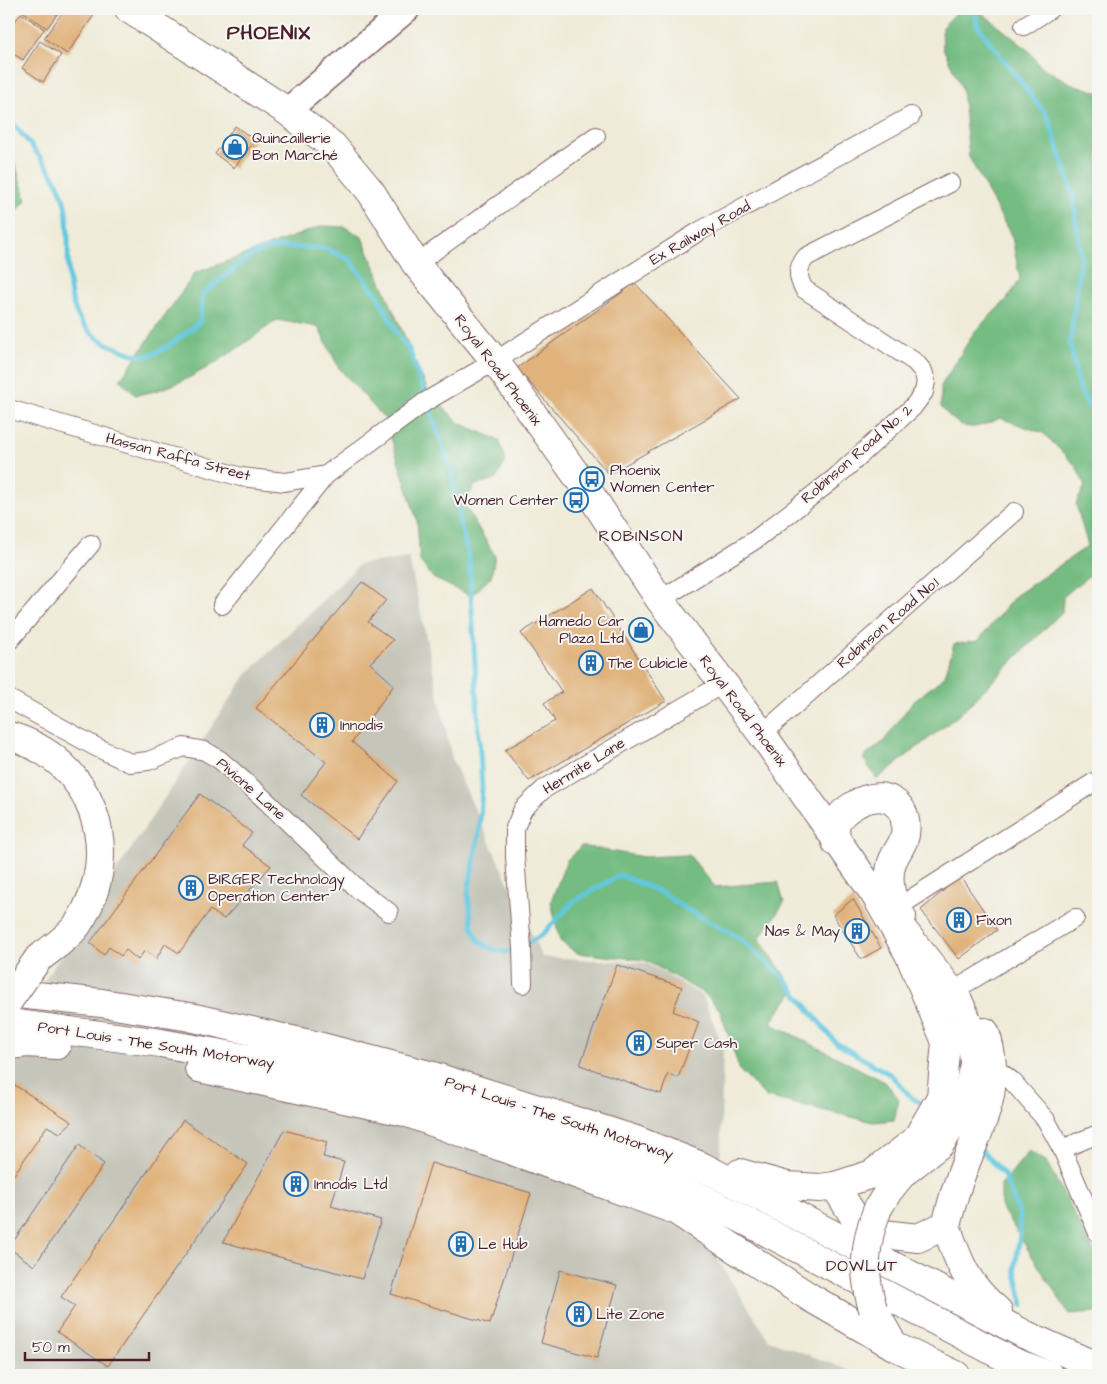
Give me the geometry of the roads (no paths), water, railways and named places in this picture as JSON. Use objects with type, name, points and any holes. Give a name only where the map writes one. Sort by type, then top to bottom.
[{"type":"main road","name":"Royal Road Phoenix","points":[[129,9],[287,111],[333,146],[371,192],[416,264],[495,361],[592,497],[660,600],[762,734],[836,842],[886,903]]},
{"type":"main road","points":[[287,111],[408,9]]},
{"type":"main road","points":[[9,736],[27,741],[43,750],[63,765],[78,781],[94,816],[101,840],[100,867],[90,901],[78,924],[67,937],[38,959]]},
{"type":"main road","points":[[9,745],[55,772],[77,801],[85,818],[88,836],[88,854],[83,880],[72,906],[9,1000]]},
{"type":"main road","points":[[805,796],[828,806],[847,810]]},
{"type":"main road","points":[[634,1139],[787,1186],[820,1188],[835,1186],[872,1174],[916,1140],[941,1097],[946,1042],[886,903],[890,882],[890,866],[905,836],[904,821],[899,807],[893,800],[879,797],[865,799],[847,810],[834,825],[836,842]]},
{"type":"main road","points":[[886,903],[963,986],[980,1017],[989,1044],[994,1071],[990,1096],[975,1143],[958,1183],[946,1225],[960,1266],[975,1290],[1026,1335]]},
{"type":"main road","points":[[886,903],[957,998],[972,1037],[974,1064],[965,1106],[940,1144],[903,1173],[889,1190],[878,1208],[869,1230],[865,1268],[867,1289],[873,1309],[894,1346]]},
{"type":"main road","points":[[9,980],[102,1003]]},
{"type":"main road","name":"Port Louis – The South Motorway","points":[[9,993],[102,1003],[190,1017],[322,1047],[433,1076],[634,1139],[701,1166],[1026,1335],[1098,1367]]},
{"type":"main road","name":"Port Louis – The South Motorway","points":[[9,1023],[161,1043],[283,1065],[354,1082],[504,1123],[629,1165],[681,1186],[1014,1362],[1049,1375]]},
{"type":"main road","points":[[9,1045],[27,1043],[94,1046],[161,1043]]},
{"type":"main road","points":[[94,1046],[405,1112],[675,1210],[811,1298],[894,1346],[956,1375]]},
{"type":"main road","points":[[354,1082],[405,1112]]},
{"type":"main road","points":[[835,1186],[854,1215],[883,1234],[918,1238],[946,1225]]},
{"type":"street","points":[[1024,26],[1050,9]]},
{"type":"street","name":"Ex Railway Road","points":[[495,361],[698,232],[911,116]]},
{"type":"street","points":[[416,264],[596,136]]},
{"type":"street","name":"Robinson Road No. 2","points":[[660,600],[754,540],[835,478],[912,407],[924,392],[926,382],[923,371],[915,362],[804,289],[799,281],[798,272],[806,257],[950,183]]},
{"type":"street","name":"Hassan Raffa Street","points":[[9,409],[241,477],[285,482],[326,475],[419,406],[495,361]]},
{"type":"street","points":[[222,605],[326,475]]},
{"type":"street","name":"Robinson Road No.1","points":[[762,734],[1014,512]]},
{"type":"street","points":[[9,642],[91,544]]},
{"type":"street","name":"Hermite Lane","points":[[523,984],[515,828],[523,809],[544,789],[724,683]]},
{"type":"street","name":"Pivione Lane","points":[[9,699],[130,763],[148,761],[184,747],[206,751],[220,760],[262,796],[360,891],[389,912]]},
{"type":"street","points":[[886,903],[1096,781]]},
{"type":"street","points":[[963,986],[1075,918]]},
{"type":"street","points":[[994,1071],[1004,1074],[1012,1080],[1046,1120],[1062,1148],[1098,1233]]},
{"type":"street","points":[[1062,1148],[1098,1134]]},
{"type":"waterway","points":[[975,9],[977,25],[1048,117],[1073,194],[1081,257],[1070,344],[1079,388],[1098,423]]},
{"type":"waterway","points":[[9,118],[54,177],[63,197],[67,217],[69,281],[72,301],[79,319],[92,334],[112,346],[144,356],[163,350],[200,322],[203,294],[251,255],[267,249],[280,247],[324,248],[349,259],[378,296],[399,337],[409,349],[452,472],[459,520],[469,557],[482,788],[479,832],[468,893],[472,926],[478,940],[491,949],[506,952],[518,949]]},
{"type":"waterway","points":[[526,945],[543,934],[574,901],[620,875],[661,892],[686,909],[738,937],[783,977],[836,1043],[891,1075],[912,1098],[927,1106]]},
{"type":"waterway","points":[[980,1148],[1004,1175],[1019,1213],[1020,1234],[1015,1269],[1023,1305]]},
{"type":"place","name":"Quincaillerie Bon Marché","points":[[235,147]]},
{"type":"place","name":"Phoenix Women Center","points":[[592,479]]},
{"type":"place","name":"Women Center","points":[[576,500]]},
{"type":"place","name":"Hamedo Car Plaza Ltd","points":[[641,630]]},
{"type":"place","name":"The Cubicle","points":[[591,663]]},
{"type":"place","name":"Innodis","points":[[322,725]]},
{"type":"place","name":"BIRGER Technology Operation Center","points":[[191,888]]},
{"type":"place","name":"Fixon","points":[[959,920]]},
{"type":"place","name":"Nas & May","points":[[857,931]]},
{"type":"place","name":"Super Cash","points":[[639,1043]]},
{"type":"place","name":"Innodis Ltd","points":[[296,1184]]},
{"type":"place","name":"Le Hub","points":[[461,1244]]},
{"type":"place","name":"Lite Zone","points":[[579,1314]]},
{"type":"district","name":"PHOENIX","points":[[269,33]]},
{"type":"district","name":"ROBINSON","points":[[641,536]]},
{"type":"district","name":"DOWLUT","points":[[862,1266]]}]
